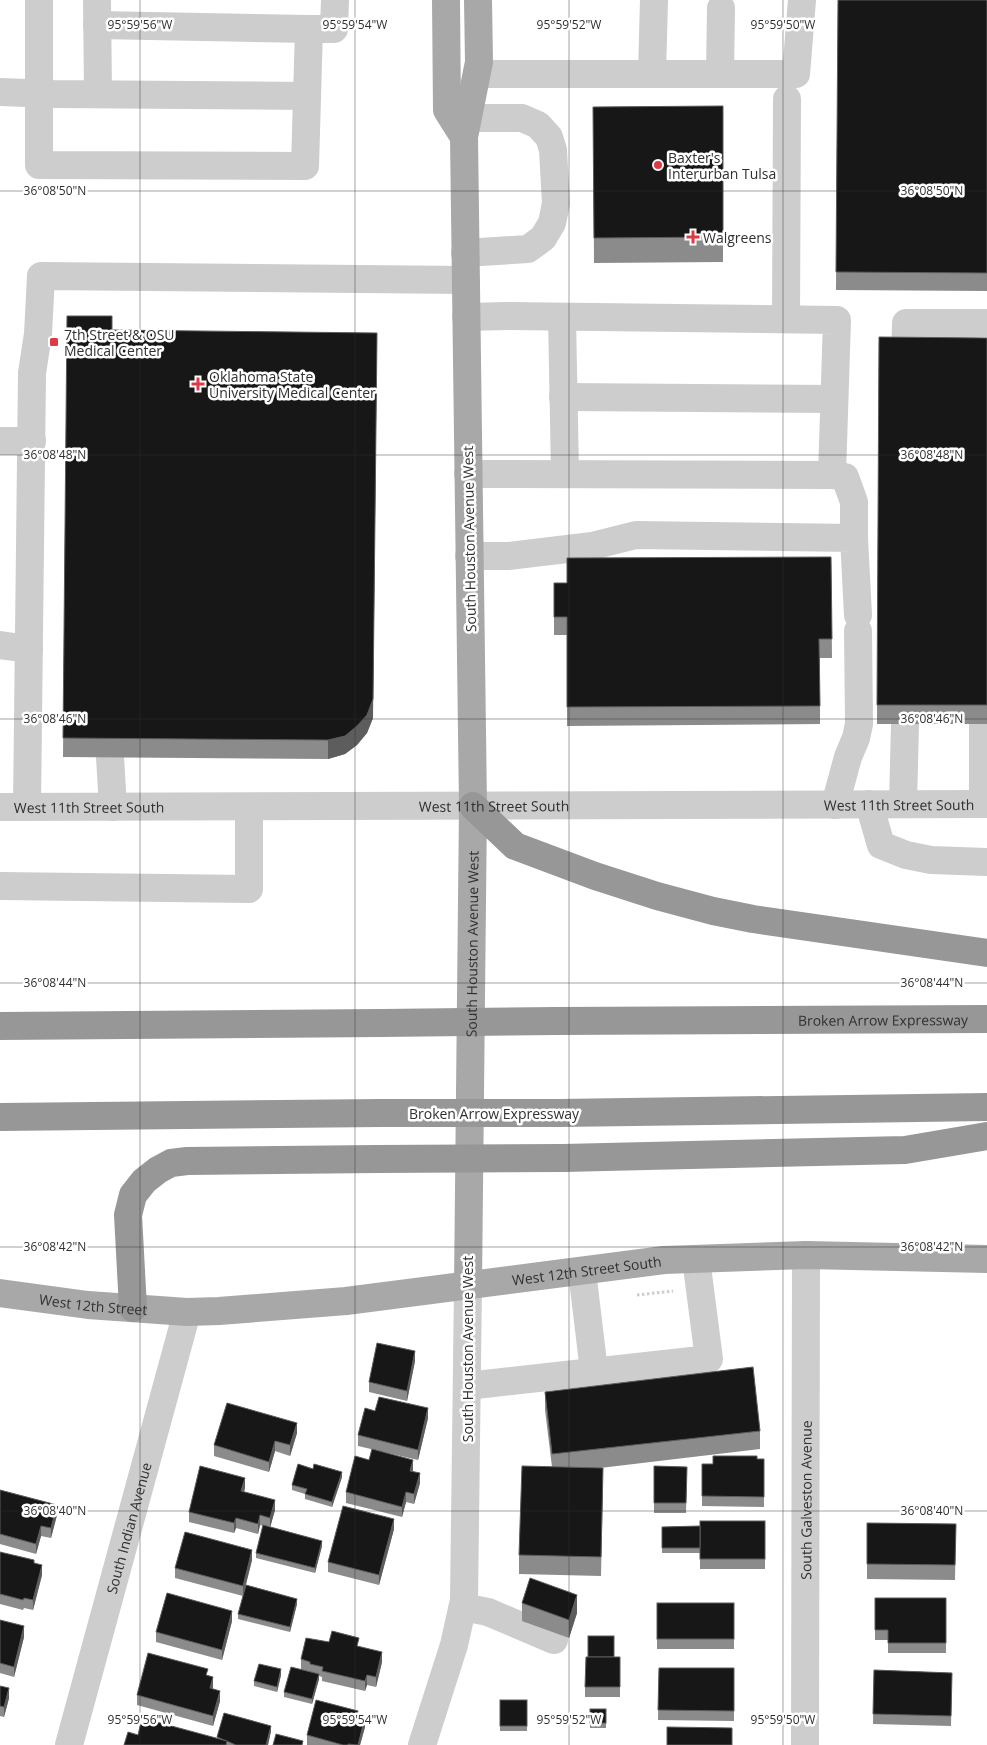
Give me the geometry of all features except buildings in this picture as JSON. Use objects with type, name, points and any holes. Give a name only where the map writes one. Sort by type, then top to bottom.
[{"type":"highway","points":[[473,806],[515,846],[657,896],[713,911],[753,919],[987,953]]},
{"type":"highway","name":"Broken Arrow Expressway","points":[[0,1026],[987,1019]]},
{"type":"highway","name":"Broken Arrow Expressway","points":[[0,1117],[559,1113],[987,1107]]},
{"type":"highway","points":[[134,1308],[128,1215],[134,1195],[144,1181],[171,1163],[187,1161],[563,1158],[905,1150],[987,1136]]},
{"type":"main road","points":[[446,0],[447,110],[466,128]]},
{"type":"main road","name":"South Houston Avenue West","points":[[468,1285],[473,806],[465,253],[466,128],[479,62],[478,0]]},
{"type":"main road","name":"West 12th Street South","points":[[187,1312],[251,1310],[346,1301],[664,1260],[806,1255],[987,1259]]},
{"type":"main road","name":"West 12th Street","points":[[0,1293],[88,1305],[187,1312]]},
{"type":"street","points":[[40,0],[39,165],[305,166],[309,29]]},
{"type":"street","points":[[98,94],[97,13],[309,29],[334,29],[335,0]]},
{"type":"street","points":[[652,74],[654,0]]},
{"type":"street","points":[[477,74],[796,74],[802,0]]},
{"type":"street","points":[[720,74],[721,8]]},
{"type":"street","points":[[0,92],[307,96]]},
{"type":"street","points":[[786,320],[787,98]]},
{"type":"street","points":[[465,253],[528,249],[544,238],[552,223],[556,203],[554,150],[549,136],[538,125],[522,118],[466,128]]},
{"type":"street","points":[[28,807],[32,373],[38,334],[41,276],[466,280]]},
{"type":"street","points":[[466,317],[837,320],[832,475]]},
{"type":"street","points":[[562,317],[565,473]]},
{"type":"street","points":[[905,356],[906,323],[987,323]]},
{"type":"street","points":[[563,397],[834,399]]},
{"type":"street","points":[[0,441],[32,441]]},
{"type":"street","points":[[468,474],[832,475],[845,477],[854,502],[859,724],[835,805]]},
{"type":"street","points":[[470,556],[508,556],[592,546],[636,535],[854,538]]},
{"type":"street","points":[[0,645],[2,647],[29,649]]},
{"type":"street","points":[[903,804],[904,724]]},
{"type":"street","points":[[983,724],[985,804]]},
{"type":"street","points":[[110,757],[113,807]]},
{"type":"street","points":[[869,804],[881,845],[906,855],[931,860],[987,862]]},
{"type":"street","name":"West 11th Street South","points":[[0,807],[985,804]]},
{"type":"street","points":[[0,886],[249,889],[250,807]]},
{"type":"street","name":"South Galveston Avenue","points":[[806,1255],[806,1745]]},
{"type":"street","points":[[467,1386],[709,1359],[696,1259]]},
{"type":"street","points":[[582,1271],[594,1371]]},
{"type":"street","name":"South Houston Avenue West","points":[[422,1745],[454,1645],[463,1607],[466,1564],[468,1285]]},
{"type":"street","name":"South Indian Avenue","points":[[69,1745],[187,1312]]},
{"type":"street","points":[[463,1607],[488,1612],[554,1640]]},
{"type":"path","points":[[634,1295],[700,1289]]},
{"type":"place","name":"Baxter's Interurban Tulsa","points":[[658,165]]},
{"type":"place","name":"Walgreens","points":[[693,237]]},
{"type":"place","name":"7th Street & OSU Medical Center","points":[[54,342]]},
{"type":"place","name":"Oklahoma State University Medical Center","points":[[198,384]]}]
